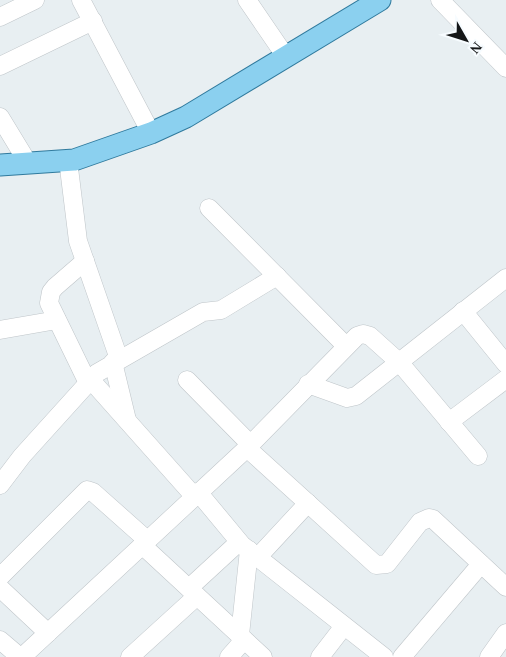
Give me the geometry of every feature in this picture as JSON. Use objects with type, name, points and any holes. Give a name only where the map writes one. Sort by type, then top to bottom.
[{"type":"main road","points":[[0,165],[68,160],[159,130],[186,117],[380,0]]},
{"type":"street","points":[[0,17],[35,0]]},
{"type":"street","points":[[247,0],[286,57]]},
{"type":"street","points":[[440,0],[504,64]]},
{"type":"street","points":[[85,1],[93,21],[159,130]]},
{"type":"street","points":[[0,66],[93,21]]},
{"type":"street","points":[[0,117],[28,163]]},
{"type":"street","points":[[68,160],[75,227],[116,360],[128,423]]},
{"type":"street","points":[[209,208],[346,346]]},
{"type":"street","points":[[85,262],[51,292],[49,303],[89,380],[249,550],[384,657]]},
{"type":"street","points":[[0,484],[89,380],[116,360],[203,312],[221,310],[277,276]]},
{"type":"street","points":[[308,384],[352,398],[506,278]]},
{"type":"street","points":[[463,311],[506,364]]},
{"type":"street","points":[[0,330],[57,320]]},
{"type":"street","points":[[0,640],[21,657],[248,446],[357,336],[363,334],[370,336],[402,360],[454,417],[478,456]]},
{"type":"street","points":[[454,417],[506,379]]},
{"type":"street","points":[[187,380],[248,446],[308,504],[380,566],[387,564],[420,522],[429,518],[433,519],[506,587]]},
{"type":"street","points":[[0,577],[87,490],[93,492],[193,592],[263,657]]},
{"type":"street","points":[[130,657],[193,592],[308,504]]},
{"type":"street","points":[[229,657],[242,638],[249,550]]},
{"type":"street","points":[[402,657],[481,564]]},
{"type":"street","points":[[0,588],[48,633]]},
{"type":"street","points":[[320,657],[344,626]]},
{"type":"street","points":[[489,657],[506,633]]}]
